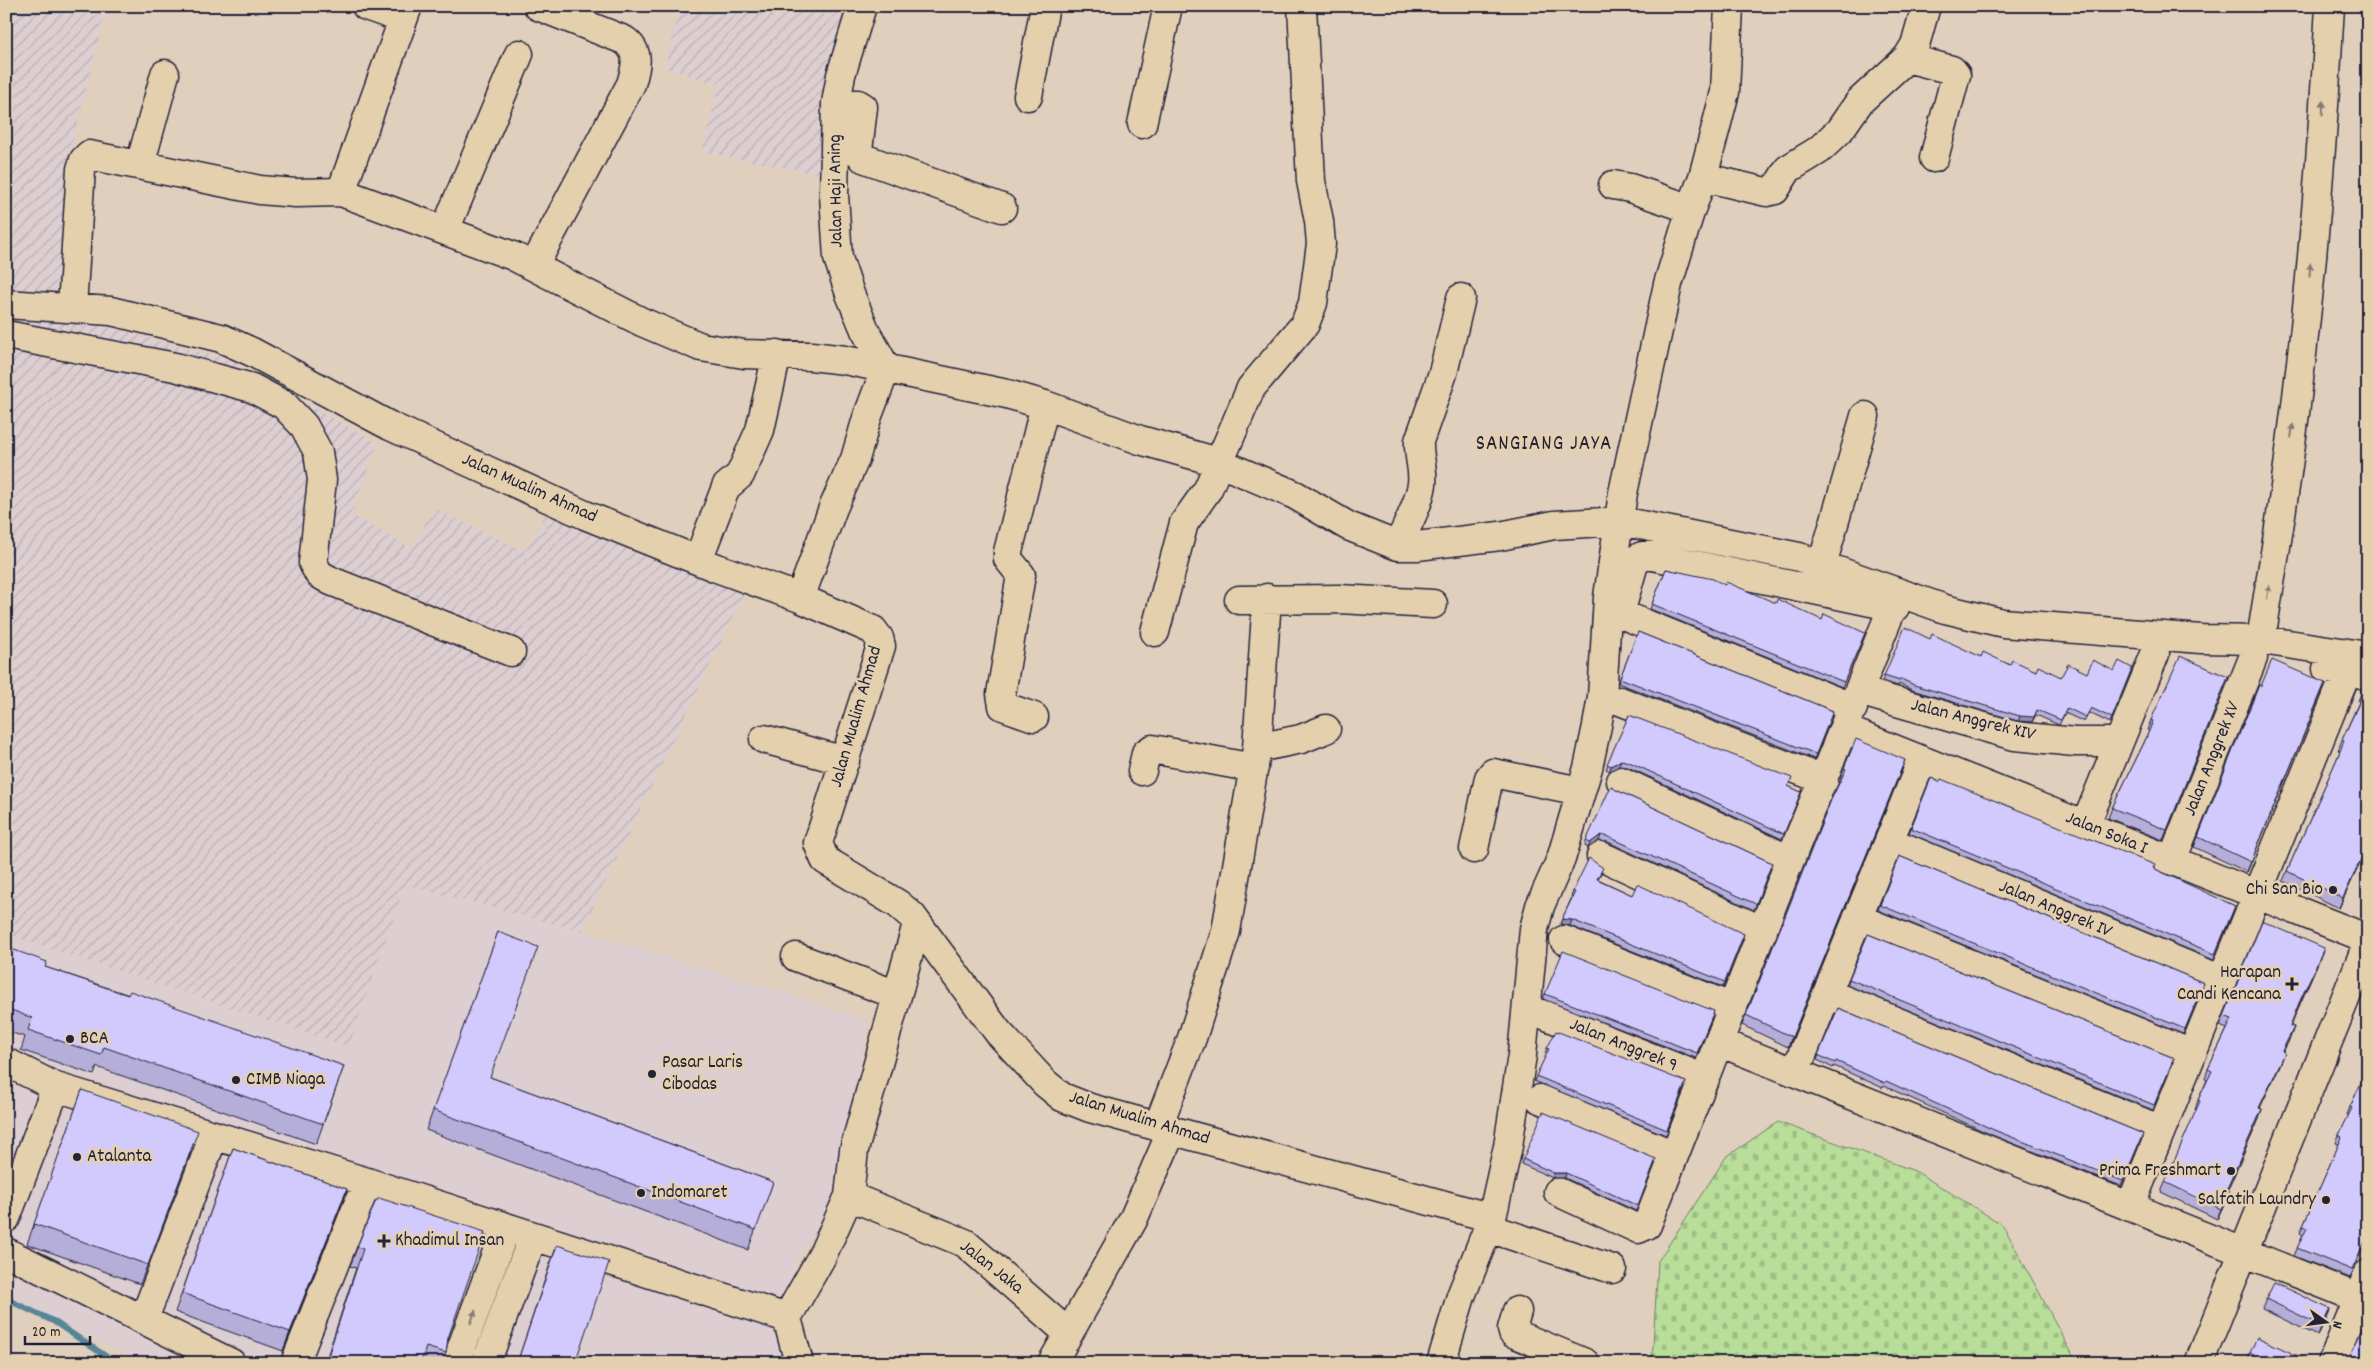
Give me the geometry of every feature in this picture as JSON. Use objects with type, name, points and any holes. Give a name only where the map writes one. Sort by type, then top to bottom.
[{"type":"street","points":[[341,192],[405,13],[366,6]]},
{"type":"street","points":[[534,266],[631,84],[637,60],[633,49],[624,40],[538,6]]},
{"type":"street","name":"Jalan Haji Aning","points":[[862,6],[840,75],[836,103],[834,195],[838,258],[861,321],[886,368]]},
{"type":"street","points":[[1028,96],[1045,6]]},
{"type":"street","points":[[1142,124],[1168,6]]},
{"type":"street","points":[[1155,632],[1182,526],[1203,498],[1251,388],[1305,324],[1313,303],[1321,244],[1319,221],[1311,181],[1302,6]]},
{"type":"street","points":[[1441,1363],[1461,1296],[1491,1223],[1508,1146],[1522,1055],[1534,929],[1540,906],[1560,859],[1588,768],[1602,697],[1608,597],[1621,521],[1623,493],[1668,284],[1703,177],[1725,92],[1729,6]]},
{"type":"street","points":[[1703,177],[1766,192],[1775,190],[1788,169],[1819,150],[1840,132],[1860,101],[1907,58],[1921,27],[1926,6]]},
{"type":"street","name":"Jalan Anggrek XV","points":[[2172,860],[2257,649],[2280,521],[2308,285],[2330,6]]},
{"type":"street","points":[[446,230],[519,54]]},
{"type":"street","points":[[1907,58],[1952,70],[1956,75],[1934,158]]},
{"type":"street","points":[[140,164],[154,121],[165,74]]},
{"type":"street","points":[[836,103],[858,104],[863,107],[858,151],[863,158],[1002,208]]},
{"type":"street","points":[[72,307],[81,169],[84,160],[89,155],[260,190],[296,193],[341,192],[446,230],[534,266],[642,322],[702,347],[744,354],[811,356],[886,368],[1007,394],[1045,405],[1140,440],[1218,462],[1295,495],[1348,526],[1398,546],[1457,541],[1554,526],[1621,521],[1799,556],[1937,606],[2003,623],[2201,639],[2361,668],[2256,894],[2130,1207]]},
{"type":"street","points":[[1613,185],[1630,188],[1691,209]]},
{"type":"street","points":[[1398,546],[1420,492],[1422,471],[1418,453],[1418,441],[1443,372],[1461,298]]},
{"type":"street","name":"Jalan Mualim Ahmad","points":[[6,304],[111,311],[221,338],[252,352],[390,426],[585,516],[800,598],[873,630],[879,638],[881,646],[818,843],[821,852],[825,860],[898,904],[912,916],[998,1032],[1045,1083],[1062,1097],[1090,1108],[1491,1223],[1612,1269]]},
{"type":"street","points":[[6,335],[175,367],[252,388],[284,405],[304,426],[318,452],[322,480],[313,563],[319,574],[331,581],[511,652]]},
{"type":"street","points":[[698,560],[726,487],[740,475],[760,430],[777,354]]},
{"type":"street","points":[[800,598],[833,508],[855,458],[867,418],[886,368]]},
{"type":"street","points":[[1034,717],[1008,709],[1003,706],[1001,699],[1021,575],[1008,559],[1008,552],[1045,405]]},
{"type":"street","points":[[1822,565],[1865,416]]},
{"type":"street","points":[[1852,710],[1626,616],[1621,610],[1635,560],[1642,556],[1653,556],[1893,606],[1955,628],[1995,638],[2028,643],[2155,654],[2257,649]]},
{"type":"street","points":[[1239,600],[1267,598],[1339,599],[1433,604]]},
{"type":"street","points":[[1052,1363],[1133,1220],[1165,1128],[1226,931],[1255,758],[1267,598]]},
{"type":"street","points":[[1558,1192],[1638,1230],[1643,1229],[1647,1225],[1790,860],[1893,606]]},
{"type":"street","points":[[2085,826],[2155,654]]},
{"type":"street","points":[[1620,701],[1824,780]]},
{"type":"street","name":"Jalan Anggrek XIV","points":[[1852,710],[2015,736],[2074,742],[2118,742]]},
{"type":"street","name":"Jalan Soka I","points":[[1852,710],[1922,760],[2368,940]]},
{"type":"street","points":[[1142,771],[1146,753],[1152,750],[1255,758],[1326,729]]},
{"type":"street","points":[[764,740],[845,762]]},
{"type":"street","points":[[1795,1072],[1922,760]]},
{"type":"street","points":[[1474,849],[1489,778],[1493,773],[1580,791]]},
{"type":"street","points":[[1621,781],[1790,860]]},
{"type":"street","name":"Jalan Anggrek IV","points":[[1889,841],[2222,980]]},
{"type":"street","points":[[1601,856],[1763,931]]},
{"type":"street","points":[[1857,918],[2192,1054]]},
{"type":"street","points":[[799,1363],[786,1318],[822,1256],[849,1196],[854,1150],[917,924]]},
{"type":"street","points":[[1564,940],[1733,1008]]},
{"type":"street","points":[[2199,1363],[2368,940]]},
{"type":"street","points":[[796,957],[898,995]]},
{"type":"street","points":[[1827,993],[2161,1130]]},
{"type":"street","name":"Jalan Anggrek 9","points":[[1542,1014],[1705,1079]]},
{"type":"street","points":[[1719,1042],[2363,1300]]},
{"type":"street","points":[[6,1062],[56,1087],[367,1182],[786,1318]]},
{"type":"street","points":[[6,1218],[56,1087]]},
{"type":"street","points":[[1540,1099],[1674,1155]]},
{"type":"street","points":[[144,1319],[214,1135]]},
{"type":"street","points":[[295,1363],[367,1182]]},
{"type":"street","name":"Jalan Jaka","points":[[849,1196],[964,1243],[1068,1333]]},
{"type":"street","points":[[456,1363],[506,1227]]},
{"type":"street","points":[[486,1363],[533,1236]]},
{"type":"street","points":[[6,1252],[231,1363]]},
{"type":"street","points":[[2332,1363],[2363,1300],[2368,1274]]},
{"type":"street","points":[[1517,1311],[1512,1329],[1513,1333],[1585,1363]]},
{"type":"shaded area","points":[[6,6],[107,6],[70,153],[60,313],[228,360],[378,443],[351,515],[412,548],[434,508],[525,551],[549,509],[748,586],[582,931],[405,885],[349,1047],[6,934]]},
{"type":"shaded area","points":[[679,6],[845,6],[870,22],[851,78],[842,178],[702,152],[719,85],[665,68]]},
{"type":"shaded area","points":[[405,885],[582,931],[779,991],[868,1022],[835,1203],[795,1262],[794,1311],[812,1363],[143,1363],[6,1298],[6,934],[349,1047]]},
{"type":"green space","points":[[1778,1122],[1915,1171],[2003,1225],[2077,1363],[1652,1363],[1658,1261],[1726,1157]]},
{"type":"building","points":[[1666,569],[1713,579],[1725,585],[1726,582],[1776,603],[1777,599],[1822,620],[1824,614],[1865,633],[1844,682],[1652,604]]},
{"type":"building","points":[[1905,627],[1930,639],[1932,634],[1981,657],[1983,652],[2010,665],[2012,660],[2036,671],[2038,666],[2061,677],[2068,664],[2087,673],[2093,660],[2114,671],[2119,661],[2132,668],[2112,718],[2091,708],[2086,717],[2067,708],[2061,720],[2037,710],[2034,717],[2020,716],[1914,685],[1901,679],[1900,681],[1884,676]]},
{"type":"building","points":[[1638,632],[1833,711],[1816,754],[1620,678]]},
{"type":"building","points":[[2180,656],[2228,677],[2167,830],[2112,808],[2144,743],[2153,721],[2151,720]]},
{"type":"building","points":[[2272,660],[2325,683],[2251,862],[2198,837],[2259,685],[2261,686]]},
{"type":"building","points":[[2366,680],[2368,680],[2368,844],[2343,898],[2287,871],[2336,761],[2344,741],[2342,740],[2364,692],[2361,691]]},
{"type":"building","points":[[1629,715],[1792,778],[1788,786],[1801,792],[1784,834],[1629,762],[1621,760],[1611,766],[1607,764]]},
{"type":"building","points":[[1856,739],[1905,760],[1792,1037],[1746,1015],[1831,800],[1846,769],[1844,768]]},
{"type":"building","points":[[1931,778],[1939,782],[1941,779],[2155,865],[2153,868],[2235,906],[2215,954],[1911,828]]},
{"type":"building","points":[[1611,786],[1772,863],[1756,904],[1609,837],[1601,835],[1590,843],[1586,841]]},
{"type":"building","points":[[1899,856],[2204,983],[2185,1029],[1880,905]]},
{"type":"building","points":[[1589,858],[1603,868],[1597,879],[1632,895],[1637,884],[1744,934],[1725,982],[1572,920],[1562,919]]},
{"type":"building","points":[[2262,921],[2324,948],[2299,1003],[2290,1026],[2294,1027],[2282,1051],[2285,1053],[2259,1108],[2262,1109],[2226,1191],[2229,1192],[2221,1209],[2165,1182],[2200,1101],[2198,1100],[2212,1071],[2208,1069],[2232,1019],[2224,1016]]},
{"type":"building","points":[[498,932],[538,947],[490,1077],[773,1182],[756,1230],[433,1110]]},
{"type":"building","points":[[1868,934],[2174,1058],[2154,1105],[1849,979]]},
{"type":"building","points":[[6,947],[47,962],[45,967],[128,995],[130,991],[344,1066],[323,1124],[104,1047],[101,1055],[28,1030],[32,1018],[6,1008]]},
{"type":"building","points":[[1563,951],[1714,1011],[1697,1053],[1545,994]]},
{"type":"building","points":[[1838,1008],[2143,1134],[2123,1181],[1994,1130],[1886,1081],[1885,1083],[1818,1055]]},
{"type":"building","points":[[1556,1031],[1686,1082],[1667,1130],[1536,1076]]},
{"type":"building","points":[[2368,1068],[2368,1235],[2352,1270],[2297,1248],[2307,1228],[2303,1226],[2342,1137],[2339,1135]]},
{"type":"building","points":[[82,1090],[198,1131],[148,1265],[34,1224]]},
{"type":"building","points":[[1543,1112],[1656,1159],[1638,1206],[1566,1173],[1554,1173],[1523,1159]]},
{"type":"building","points":[[233,1148],[347,1189],[290,1332],[182,1293]]},
{"type":"building","points":[[379,1198],[485,1232],[448,1338],[446,1353],[426,1347],[421,1363],[326,1362],[363,1249],[357,1247],[376,1200]]},
{"type":"building","points":[[557,1245],[609,1262],[575,1363],[517,1363]]},
{"type":"building","points":[[2274,1283],[2330,1309],[2322,1326],[2266,1299]]},
{"type":"building","points":[[2368,1316],[2368,1363],[2347,1363]]},
{"type":"building","points":[[2257,1337],[2313,1363],[2251,1363],[2254,1355],[2250,1353]]},
{"type":"building","points":[[1513,1355],[1529,1363],[1510,1363]]},
{"type":"waterway","points":[[6,1299],[53,1321],[116,1363]]},
{"type":"place","name":"Chi San Bio","points":[[2333,890]]},
{"type":"place","name":"Harapan Candi Kencana","points":[[2292,984]]},
{"type":"place","name":"BCA","points":[[70,1039]]},
{"type":"place","name":"Pasar Laris Cibodas","points":[[652,1074]]},
{"type":"place","name":"CIMB Niaga","points":[[236,1080]]},
{"type":"place","name":"Atalanta","points":[[77,1157]]},
{"type":"place","name":"Prima Freshmart","points":[[2231,1171]]},
{"type":"place","name":"Indomaret","points":[[641,1193]]},
{"type":"place","name":"Salfatih Laundry","points":[[2326,1200]]},
{"type":"place","name":"Khadimul Insan","points":[[384,1241]]},
{"type":"district","name":"SANGIANG JAYA","points":[[1544,445]]}]
